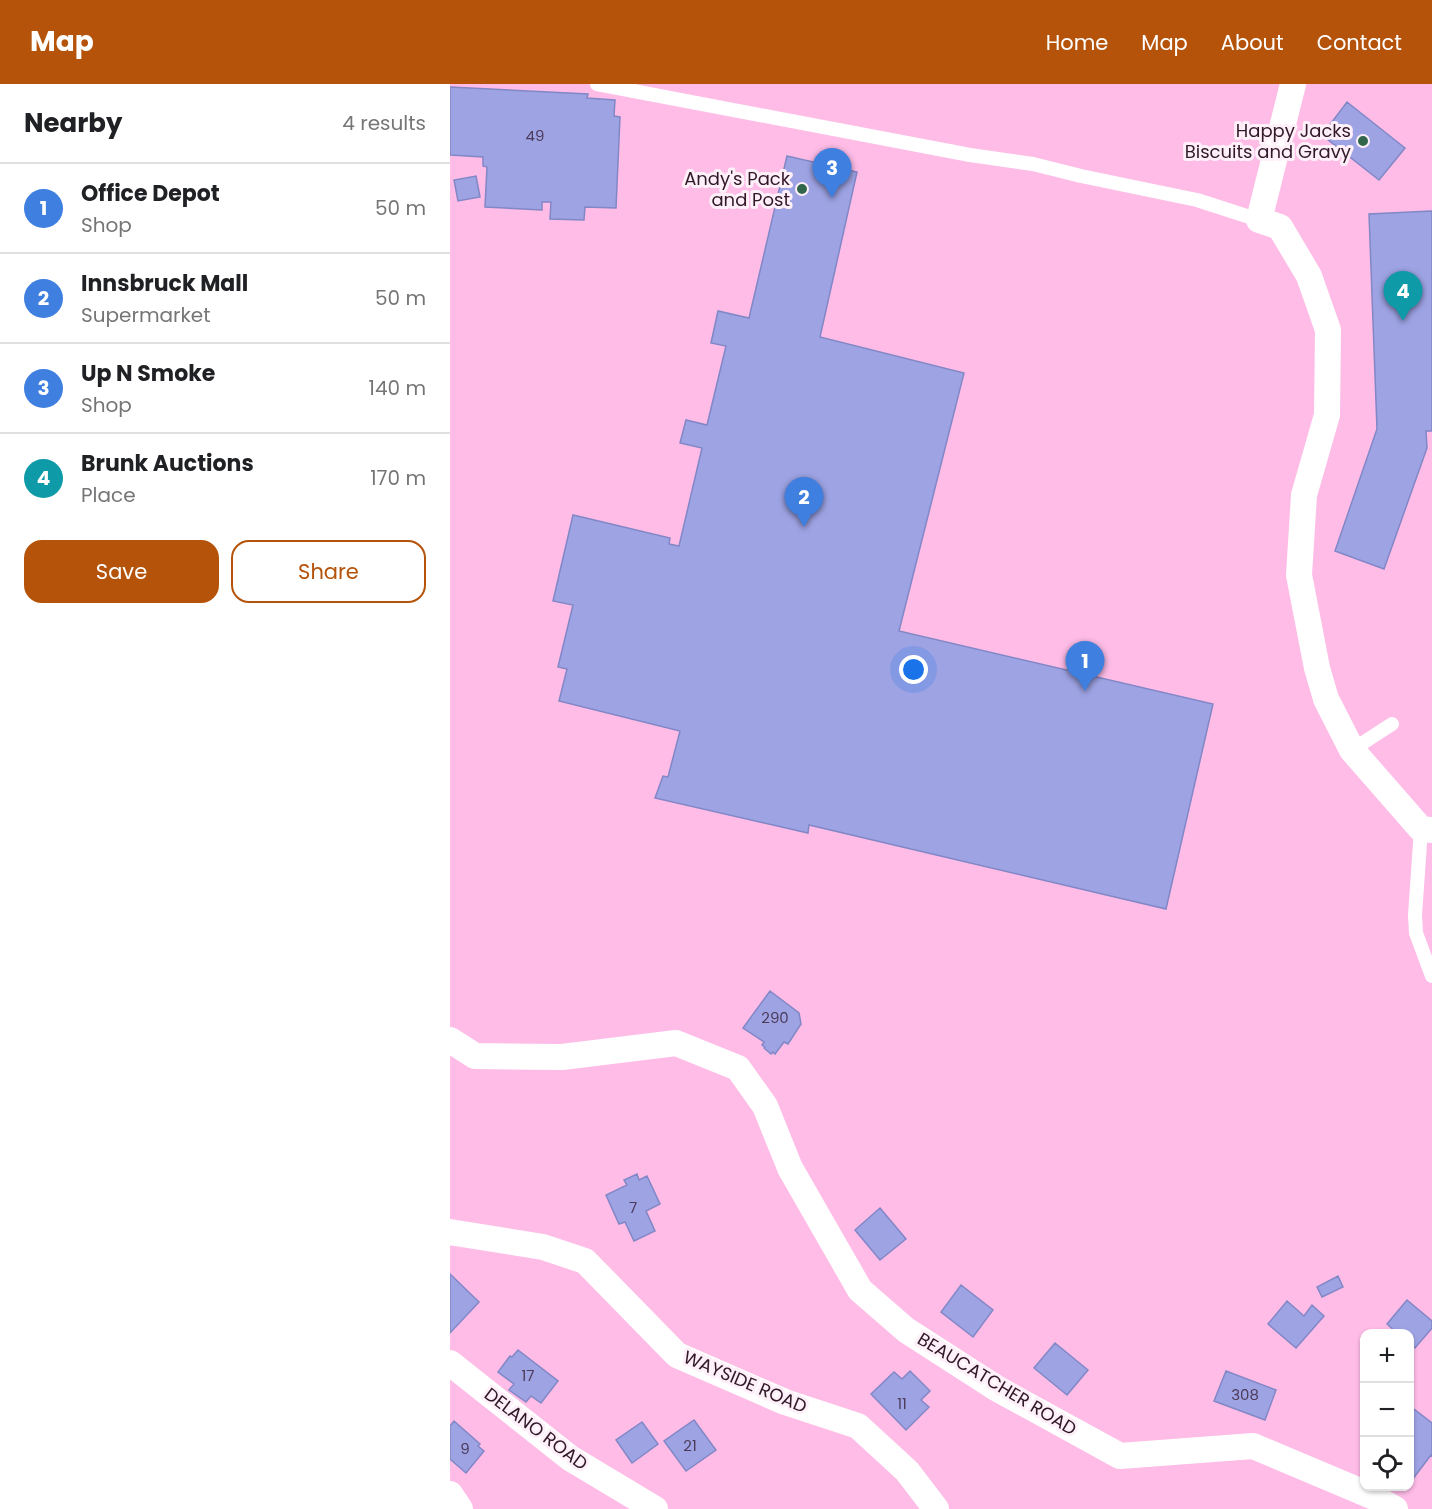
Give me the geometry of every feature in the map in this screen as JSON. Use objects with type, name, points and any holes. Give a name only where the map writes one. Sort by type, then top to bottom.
[{"type":"street","points":[[1293,84],[1258,220],[1280,227],[1308,276],[1328,330],[1327,415],[1304,495],[1299,575],[1317,669],[1326,699],[1352,750],[1427,830]]},
{"type":"street","name":"BEAUCATCHER ROAD","points":[[450,1040],[475,1056],[562,1057],[676,1042],[738,1068],[765,1106],[790,1168],[860,1290],[906,1330],[996,1388],[1120,1456],[1253,1446],[1374,1497],[1395,1509]]},
{"type":"street","name":"WAYSIDE ROAD","points":[[450,1232],[543,1247],[585,1261],[677,1355],[785,1402],[858,1426],[907,1471],[936,1509]]},
{"type":"street","name":"DELANO ROAD","points":[[450,1363],[570,1458],[655,1509]]},
{"type":"street","points":[[450,1494],[460,1509]]},
{"type":"lane","points":[[597,84],[970,155],[1033,164],[1197,200],[1258,220]]},
{"type":"lane","points":[[1352,750],[1392,724]]},
{"type":"lane","points":[[1427,830],[1415,915],[1416,933],[1432,976]]},
{"type":"building","points":[[450,87],[588,94],[587,98],[615,100],[614,116],[620,117],[616,208],[585,207],[584,220],[550,219],[551,202],[542,202],[542,210],[485,207],[487,167],[483,166],[483,157],[450,155]]},
{"type":"building","name":"Happy Jacks Biscuits and Gravy","points":[[1347,102],[1405,148],[1379,180],[1322,135]]},
{"type":"building","points":[[787,156],[857,172],[820,337],[964,373],[899,631],[1213,704],[1166,909],[809,825],[808,833],[655,798],[663,776],[668,777],[680,731],[559,701],[567,669],[558,667],[573,605],[553,601],[573,515],[670,538],[669,544],[679,546],[702,448],[680,443],[686,420],[707,425],[726,346],[711,343],[718,311],[749,318]]},
{"type":"building","points":[[476,176],[480,197],[458,201],[454,180]]},
{"type":"building","points":[[1432,211],[1432,431],[1426,431],[1427,448],[1384,569],[1335,551],[1377,429],[1369,214]]},
{"type":"building","points":[[770,991],[799,1013],[801,1024],[788,1044],[784,1042],[775,1054],[773,1052],[771,1054],[762,1045],[764,1042],[743,1028]]},
{"type":"building","points":[[637,1174],[639,1180],[647,1176],[660,1204],[646,1211],[655,1231],[634,1241],[625,1222],[619,1224],[606,1195],[627,1185],[624,1180]]},
{"type":"building","points":[[880,1208],[906,1239],[880,1260],[855,1230]]},
{"type":"building","points":[[450,1274],[479,1302],[450,1333]]},
{"type":"building","points":[[1338,1276],[1343,1287],[1322,1297],[1317,1287]]},
{"type":"building","points":[[961,1285],[993,1310],[973,1337],[941,1312]]},
{"type":"building","points":[[1407,1300],[1432,1321],[1432,1328],[1415,1348],[1414,1329],[1392,1329],[1387,1324]]},
{"type":"building","points":[[1287,1301],[1304,1316],[1312,1305],[1324,1316],[1296,1348],[1268,1324]]},
{"type":"building","points":[[1055,1343],[1088,1370],[1067,1395],[1034,1368]]},
{"type":"building","points":[[518,1350],[558,1381],[541,1403],[531,1396],[526,1402],[509,1390],[514,1384],[498,1372],[510,1356],[512,1357]]},
{"type":"building","points":[[910,1371],[930,1391],[921,1400],[929,1407],[906,1430],[871,1394],[894,1372],[902,1379]]},
{"type":"building","points":[[1226,1371],[1276,1390],[1265,1420],[1214,1401]]},
{"type":"building","points":[[1414,1409],[1432,1423],[1431,1455],[1414,1477]]},
{"type":"building","points":[[694,1420],[716,1450],[686,1471],[664,1441]]},
{"type":"building","points":[[454,1421],[480,1444],[478,1446],[484,1451],[466,1473],[450,1459],[450,1426]]},
{"type":"building","points":[[642,1422],[658,1444],[632,1463],[616,1440]]},
{"type":"place","name":"Happy Jacks Biscuits and Gravy","points":[[1363,141]]},
{"type":"place","name":"Andy's Pack and Post","points":[[802,189]]},
{"type":"place","name":"Up N Smoke","points":[[832,198]]},
{"type":"place","name":"Brunk Auctions","points":[[1403,321]]},
{"type":"place","name":"Innsbruck Mall","points":[[804,527]]},
{"type":"place","name":"Office Depot","points":[[1085,691]]}]
